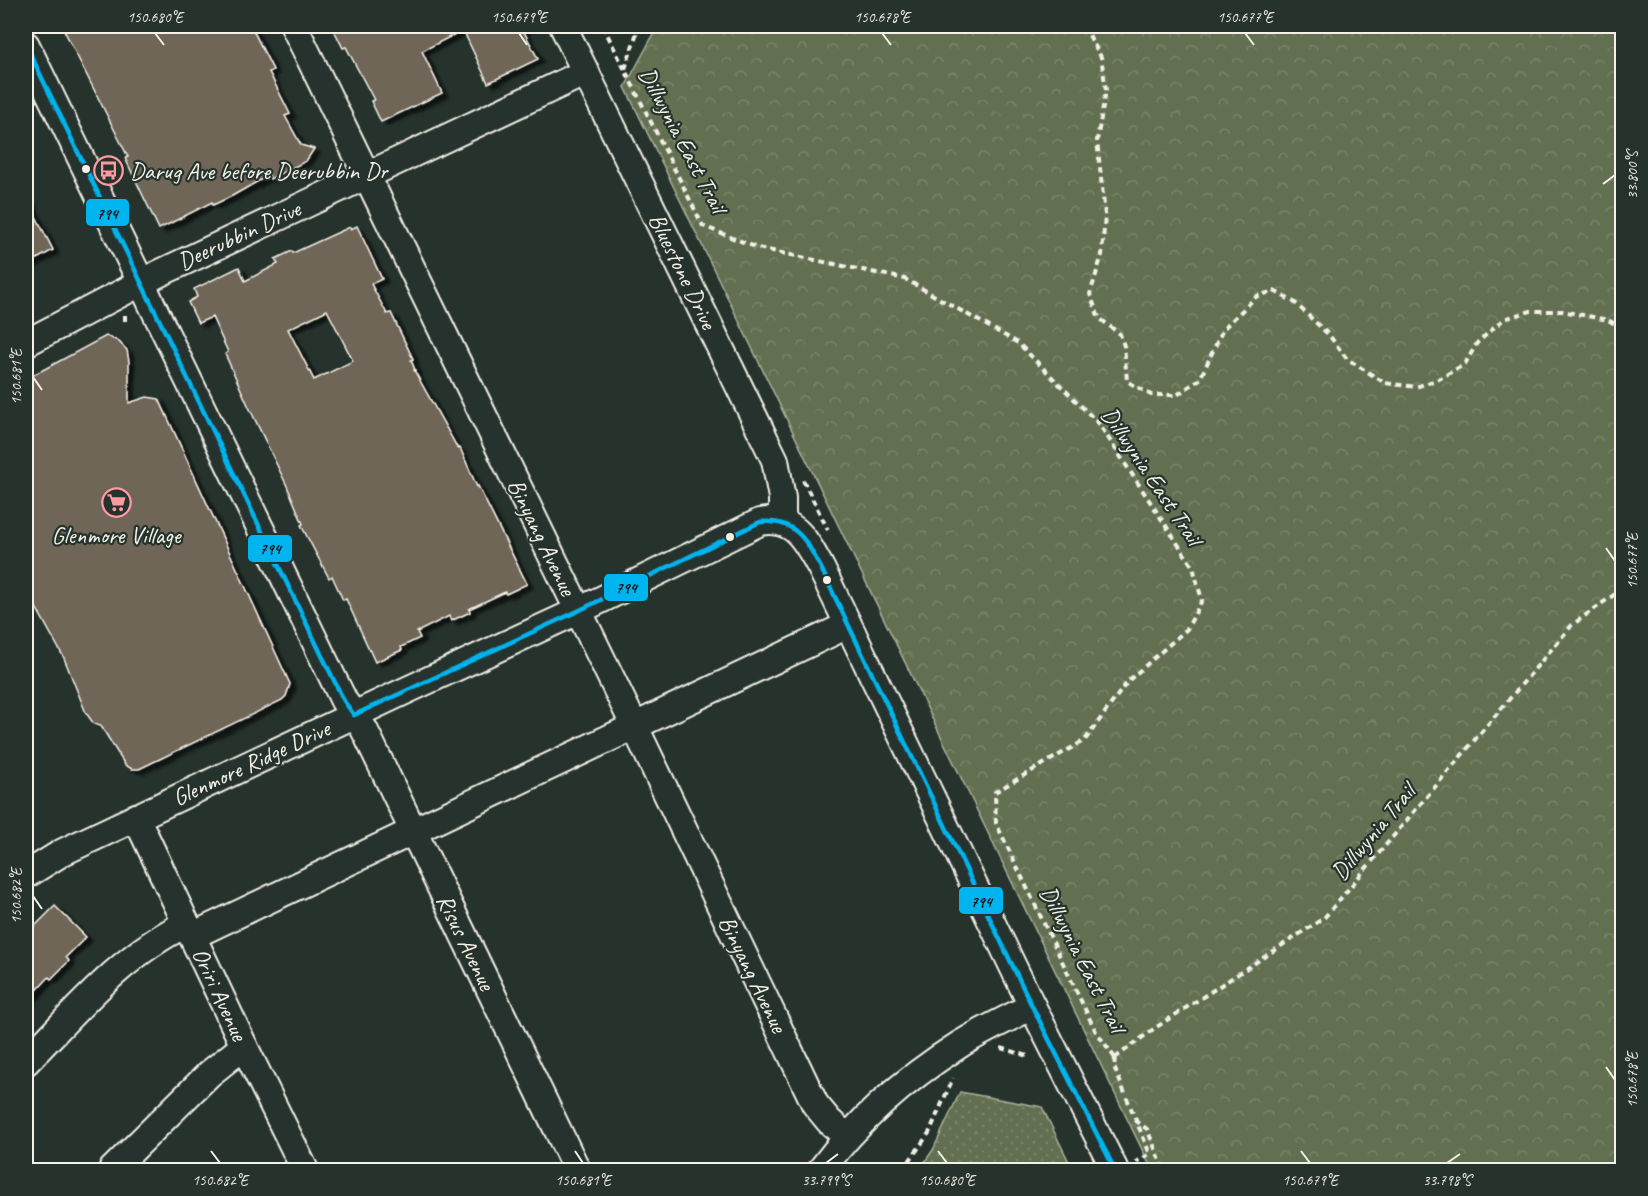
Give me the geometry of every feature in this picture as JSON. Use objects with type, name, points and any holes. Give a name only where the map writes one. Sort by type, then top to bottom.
[{"type":"street","name":"Binyang Avenue","points":[[294,26],[635,727],[815,1104],[847,1137]]},
{"type":"street","name":"Bluestone Drive","points":[[563,26],[775,460],[782,498],[782,522]]},
{"type":"street","name":"Risus Avenue","points":[[26,45],[344,702],[364,729],[577,1170]]},
{"type":"street","name":"Deerubbin Drive","points":[[26,344],[140,283],[586,72]]},
{"type":"street","name":"Glenmore Ridge Drive","points":[[26,875],[63,852],[578,611],[760,522],[771,520],[782,522]]},
{"type":"street","points":[[782,522],[802,536],[821,568],[1032,1006],[1122,1168]]},
{"type":"street","points":[[26,1062],[116,971],[168,933],[189,930],[413,831],[848,625]]},
{"type":"street","name":"Oriri Avenue","points":[[136,818],[305,1170]]},
{"type":"street","points":[[821,1170],[847,1137],[895,1091],[918,1073],[960,1044],[1032,1006]]},
{"type":"street","points":[[112,1170],[209,1074],[244,1046]]},
{"type":"path","name":"Dillwynia East Trail","points":[[603,26],[703,226],[758,248],[905,279],[1018,344],[1099,424],[1193,567],[1202,600],[1187,629],[1128,681],[1085,740],[995,792],[996,823],[1095,1030],[1115,1058]]},
{"type":"path","points":[[625,69],[639,26]]},
{"type":"path","points":[[1084,26],[1101,57],[1106,90],[1097,140],[1104,215],[1102,255],[1090,294],[1099,318],[1120,334],[1124,346],[1127,381],[1151,395],[1177,395],[1200,379],[1223,329],[1257,296],[1274,291],[1294,302],[1329,335],[1347,359],[1385,383],[1416,387],[1439,380],[1465,364],[1477,343],[1504,319],[1531,311],[1562,311],[1608,320],[1623,328]]},
{"type":"path","points":[[1615,26],[1623,44]]},
{"type":"path","name":"Dillwynia Trail","points":[[1115,1058],[1155,1028],[1324,918],[1572,625],[1623,589]]},
{"type":"path","points":[[996,1046],[1032,1057]]},
{"type":"path","points":[[1115,1058],[1114,1067],[1149,1154],[1122,1168]]},
{"type":"path","points":[[903,1170],[929,1133],[957,1067]]},
{"type":"path","points":[[1135,1120],[1147,1129],[1164,1170]]},
{"type":"green space","points":[[658,26],[1622,26],[1622,1170],[1152,1170],[625,87]]},
{"type":"green space","points":[[960,1092],[1042,1107],[1073,1170],[919,1170],[933,1150]]},
{"type":"building","points":[[62,26],[251,26],[273,70],[269,72],[290,114],[285,116],[301,145],[314,149],[306,161],[270,179],[269,175],[232,196],[213,205],[212,202],[159,229],[125,158],[128,157]]},
{"type":"building","points":[[332,26],[521,26],[538,59],[488,83],[463,30],[422,51],[442,93],[381,122],[371,101],[374,100],[346,47],[343,48]]},
{"type":"building","points":[[26,197],[53,250],[26,265]]},
{"type":"building","points":[[357,226],[382,279],[371,284],[387,314],[391,313],[413,359],[411,360],[414,370],[458,449],[460,448],[477,487],[527,584],[469,609],[470,612],[451,621],[449,616],[417,632],[420,638],[401,647],[402,650],[375,662],[346,599],[343,600],[332,576],[329,578],[301,525],[303,524],[287,486],[225,354],[228,352],[212,317],[198,323],[188,302],[197,297],[194,289],[239,267],[245,281],[278,264],[275,259],[350,227],[351,229]],"holes":[[[327,310],[353,361],[314,380],[288,329]]]},
{"type":"building","name":"Glenmore Village","points":[[106,336],[118,341],[127,350],[129,403],[147,397],[159,399],[290,684],[282,700],[139,769],[132,769],[125,765],[101,726],[94,724],[86,713],[64,658],[26,589],[26,379]]},
{"type":"building","points":[[55,906],[86,937],[66,957],[69,961],[51,979],[49,977],[26,1002],[26,919],[34,927]]},
{"type":"transit line","name":"794","points":[[26,45],[344,701],[354,715]]},
{"type":"transit line","name":"794","points":[[354,715],[578,611],[760,522],[783,524],[791,528],[805,540],[821,568],[1032,1006],[1115,1170]]},
{"type":"place","name":"Darug Ave before Deerubbin Dr","points":[[109,171]]},
{"type":"place","name":"Glenmore Village","points":[[116,502]]}]
